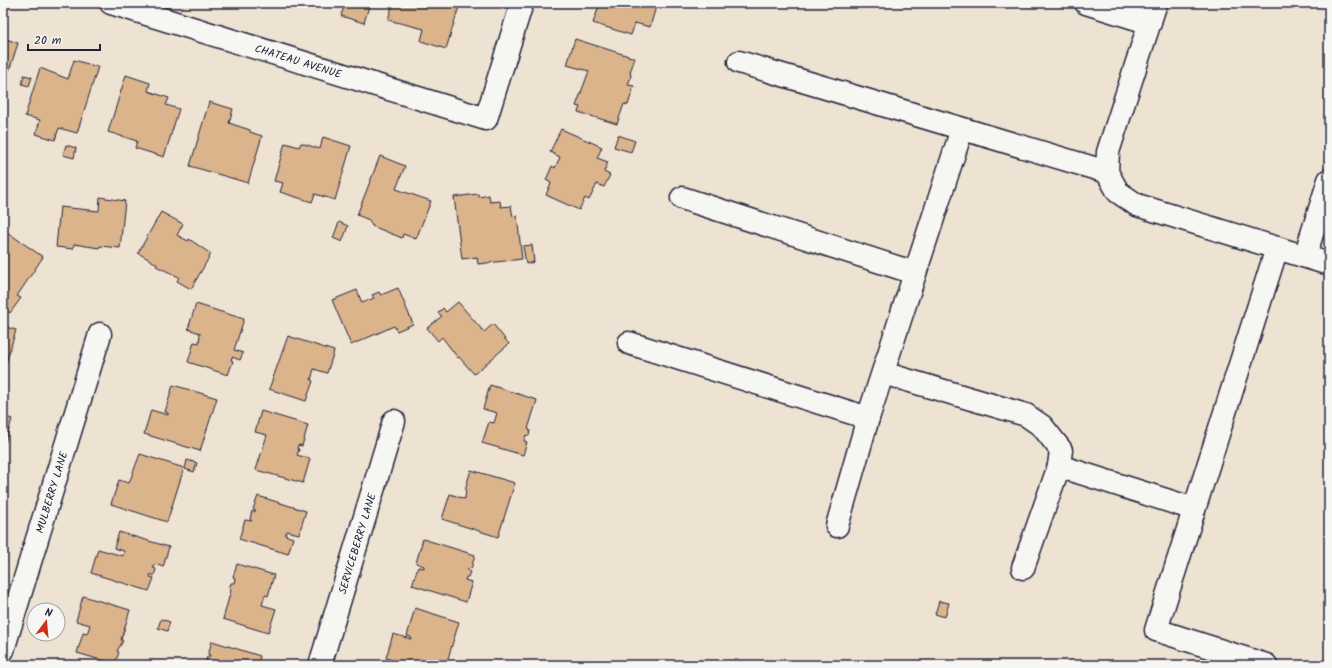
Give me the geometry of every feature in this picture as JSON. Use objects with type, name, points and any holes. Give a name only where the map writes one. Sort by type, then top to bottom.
[{"type":"street","name":"CHATEAU AVENUE","points":[[111,3],[486,119],[522,3]]},
{"type":"street","points":[[1086,3],[1153,13],[1108,152],[1107,172],[1118,192],[1138,205],[1329,264]]},
{"type":"street","points":[[740,62],[1107,172]]},
{"type":"street","points":[[837,526],[868,418],[962,128]]},
{"type":"street","points":[[1305,256],[1329,180]]},
{"type":"street","points":[[682,198],[915,273]]},
{"type":"street","points":[[1266,665],[1156,630],[1277,248]]},
{"type":"street","name":"MULBERRY LANE","points":[[3,650],[100,334]]},
{"type":"street","points":[[629,343],[868,418]]},
{"type":"street","points":[[883,373],[1026,415],[1042,426],[1060,450],[1059,466],[1023,568]]},
{"type":"street","name":"SERVICEBERRY LANE","points":[[320,665],[394,421]]},
{"type":"street","points":[[1059,466],[1194,508]]},
{"type":"building","points":[[345,3],[370,3],[364,23],[341,16]]},
{"type":"building","points":[[393,3],[460,3],[446,49],[421,41],[424,29],[388,20]]},
{"type":"building","points":[[600,3],[657,3],[650,27],[635,23],[631,35],[593,23]]},
{"type":"building","points":[[3,38],[18,43],[3,90]]},
{"type":"building","points":[[575,39],[635,58],[630,72],[631,76],[628,85],[634,86],[628,105],[624,104],[617,124],[578,112],[580,107],[576,106],[589,71],[567,65]]},
{"type":"building","points":[[74,60],[98,67],[77,133],[59,128],[55,140],[36,134],[40,120],[25,116],[40,68],[68,79]]},
{"type":"building","points":[[24,75],[32,77],[29,86],[22,84]]},
{"type":"building","points":[[126,75],[150,83],[148,91],[169,98],[166,105],[179,109],[164,157],[135,148],[137,141],[108,132]]},
{"type":"building","points":[[209,102],[233,109],[229,123],[262,136],[248,183],[190,166]]},
{"type":"building","points":[[561,129],[602,147],[597,158],[608,162],[604,172],[610,175],[604,187],[597,184],[589,200],[585,198],[579,210],[546,195],[551,183],[546,180],[552,166],[555,168],[560,157],[550,152]]},
{"type":"building","points":[[618,135],[635,141],[631,152],[614,147]]},
{"type":"building","points":[[323,137],[351,146],[335,200],[315,194],[312,202],[280,192],[283,183],[274,181],[285,143],[299,147],[301,143],[320,149]]},
{"type":"building","points":[[66,145],[76,148],[74,158],[63,155]]},
{"type":"building","points":[[380,156],[405,166],[396,189],[431,201],[416,239],[403,234],[402,238],[372,226],[369,220],[357,215]]},
{"type":"building","points":[[478,194],[479,197],[489,195],[490,202],[500,201],[501,207],[511,206],[513,217],[517,216],[522,259],[478,264],[477,257],[462,259],[454,197]]},
{"type":"building","points":[[100,197],[125,201],[120,248],[100,246],[99,248],[74,244],[73,249],[56,247],[60,207],[99,211]]},
{"type":"building","points":[[161,212],[183,224],[177,235],[188,241],[189,239],[211,254],[191,289],[177,281],[179,277],[156,266],[157,264],[138,253]]},
{"type":"building","points":[[339,222],[348,226],[342,242],[333,238]]},
{"type":"building","points":[[4,230],[43,257],[17,296],[21,298],[10,313],[3,308]]},
{"type":"building","points":[[532,245],[534,262],[526,264],[523,246]]},
{"type":"building","points":[[398,288],[413,324],[397,331],[394,326],[351,345],[332,300],[357,290],[362,303],[374,298],[372,295],[379,292],[381,295]]},
{"type":"building","points":[[458,302],[484,332],[493,324],[509,344],[474,374],[459,357],[458,358],[442,337],[438,341],[427,328],[442,316],[438,313],[443,308],[446,312]]},
{"type":"building","points":[[196,304],[244,319],[234,350],[243,353],[240,360],[232,357],[231,360],[233,361],[228,375],[188,362],[194,342],[199,343],[200,333],[188,329]]},
{"type":"building","points":[[3,326],[16,330],[3,373]]},
{"type":"building","points":[[288,336],[334,351],[327,373],[314,369],[311,380],[313,381],[306,401],[269,389]]},
{"type":"building","points":[[173,385],[217,398],[200,451],[144,434],[151,410],[168,415],[168,413],[165,412]]},
{"type":"building","points":[[490,385],[537,400],[528,429],[530,430],[529,436],[526,435],[524,441],[527,442],[523,455],[482,443],[489,422],[494,423],[497,413],[483,409]]},
{"type":"building","points":[[261,411],[308,425],[302,446],[298,445],[297,449],[299,449],[297,455],[310,459],[303,483],[256,470],[267,435],[255,432]]},
{"type":"building","points":[[3,416],[12,419],[5,443],[3,443]]},
{"type":"building","points":[[140,454],[184,468],[167,522],[111,504],[119,480],[129,483]]},
{"type":"building","points":[[187,460],[197,463],[194,472],[185,469]]},
{"type":"building","points":[[471,470],[515,483],[498,537],[442,519],[450,494],[465,499],[466,486]]},
{"type":"building","points":[[258,496],[306,511],[299,534],[287,531],[285,535],[293,538],[288,554],[239,539],[245,520],[252,521],[250,519],[252,511],[255,512],[253,509]]},
{"type":"building","points":[[119,532],[169,547],[163,567],[155,564],[153,568],[156,569],[154,576],[151,574],[150,577],[154,578],[149,591],[91,573],[98,549],[123,556],[124,551],[114,548]]},
{"type":"building","points":[[423,539],[475,555],[471,569],[468,568],[468,571],[470,572],[468,577],[466,577],[465,580],[472,582],[466,602],[412,585],[418,567],[424,568],[424,566],[416,563]]},
{"type":"building","points":[[237,564],[274,575],[268,596],[265,595],[262,605],[276,609],[268,633],[223,619],[231,590],[229,589],[231,583],[234,583],[235,578],[233,577]]},
{"type":"building","points":[[83,596],[130,610],[121,640],[123,641],[117,651],[119,652],[115,664],[77,653],[83,633],[87,634],[90,625],[76,621]]},
{"type":"building","points":[[939,601],[949,603],[945,617],[935,614]]},
{"type":"building","points":[[415,608],[459,622],[446,665],[408,665],[386,658],[393,634],[411,639],[411,637],[407,636]]},
{"type":"building","points":[[161,619],[170,622],[167,631],[158,628]]},
{"type":"building","points":[[212,641],[260,656],[258,665],[205,664],[207,657],[209,658],[210,655],[208,655]]}]
